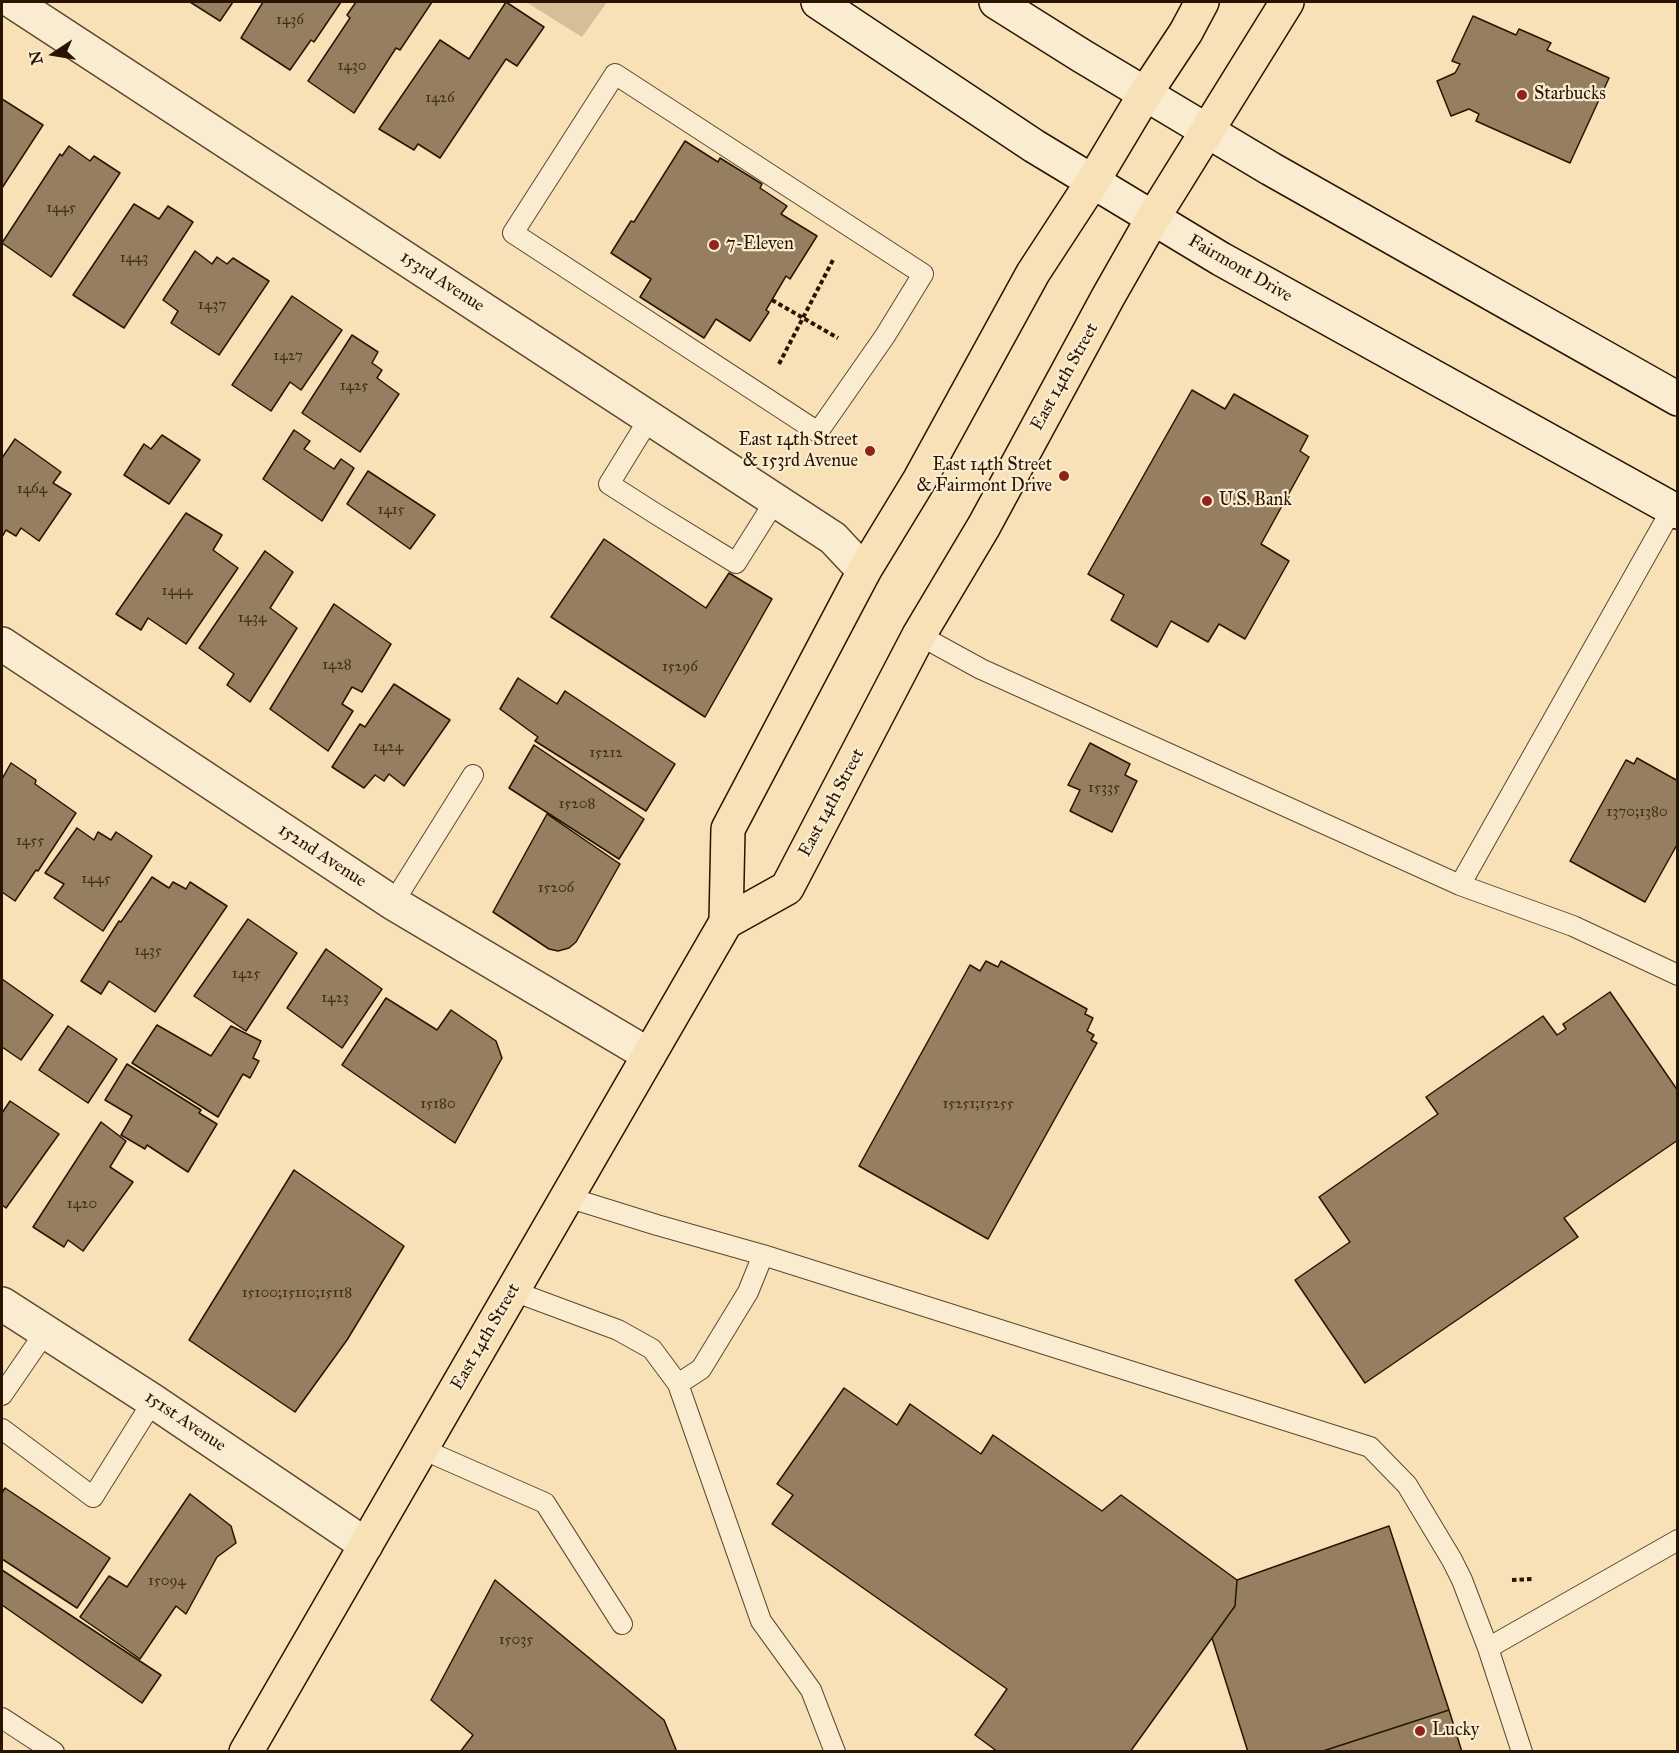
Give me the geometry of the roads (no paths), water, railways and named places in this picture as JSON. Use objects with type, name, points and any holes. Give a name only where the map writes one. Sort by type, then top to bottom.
[{"type":"main road","name":"East 14th Street","points":[[246,1752],[726,922],[728,829],[864,571],[920,479],[1033,273],[1186,32],[1202,2]]},
{"type":"main road","name":"East 14th Street","points":[[726,922],[787,888],[919,635],[984,526],[1153,218],[1287,2]]},
{"type":"street","name":"153rd Avenue","points":[[13,2],[832,538],[864,571]]},
{"type":"street","name":"Fairmont Drive","points":[[818,2],[1034,146],[1221,259],[1675,510]]},
{"type":"street","points":[[996,2],[1270,169],[1677,399]]},
{"type":"street","name":"152nd Avenue","points":[[2,644],[393,903],[650,1055]]},
{"type":"street","name":"151st Avenue","points":[[2,1304],[153,1401],[366,1545]]},
{"type":"lane","points":[[615,74],[923,273],[885,336],[818,432],[513,233],[615,74]]},
{"type":"lane","points":[[650,419],[609,484],[736,563],[775,501]]},
{"type":"lane","points":[[1460,885],[1675,510]]},
{"type":"lane","points":[[919,635],[981,669],[1460,885],[1573,926],[1677,975]]},
{"type":"lane","points":[[393,903],[473,775]]},
{"type":"lane","points":[[567,1197],[763,1255],[1370,1448],[1407,1485],[1439,1536],[1462,1580],[1488,1648],[1522,1752]]},
{"type":"lane","points":[[678,1384],[701,1369],[748,1292],[763,1255]]},
{"type":"lane","points":[[513,1291],[618,1330],[652,1349],[678,1384],[761,1621],[811,1690],[835,1752]]},
{"type":"lane","points":[[2,1395],[46,1331]]},
{"type":"lane","points":[[2,1429],[93,1497],[153,1401]]},
{"type":"lane","points":[[422,1449],[544,1503],[622,1624]]},
{"type":"lane","points":[[1488,1648],[1677,1540]]},
{"type":"lane","points":[[2,1718],[54,1752]]},
{"type":"place","name":"Starbucks","points":[[1522,95]]},
{"type":"place","name":"7-Eleven","points":[[714,245]]},
{"type":"place","name":"East 14th Street & 153rd Avenue","points":[[870,451]]},
{"type":"place","name":"East 14th Street & Fairmont Drive","points":[[1064,476]]},
{"type":"place","name":"U.S. Bank","points":[[1207,501]]},
{"type":"place","name":"Lucky","points":[[1420,1731]]}]
